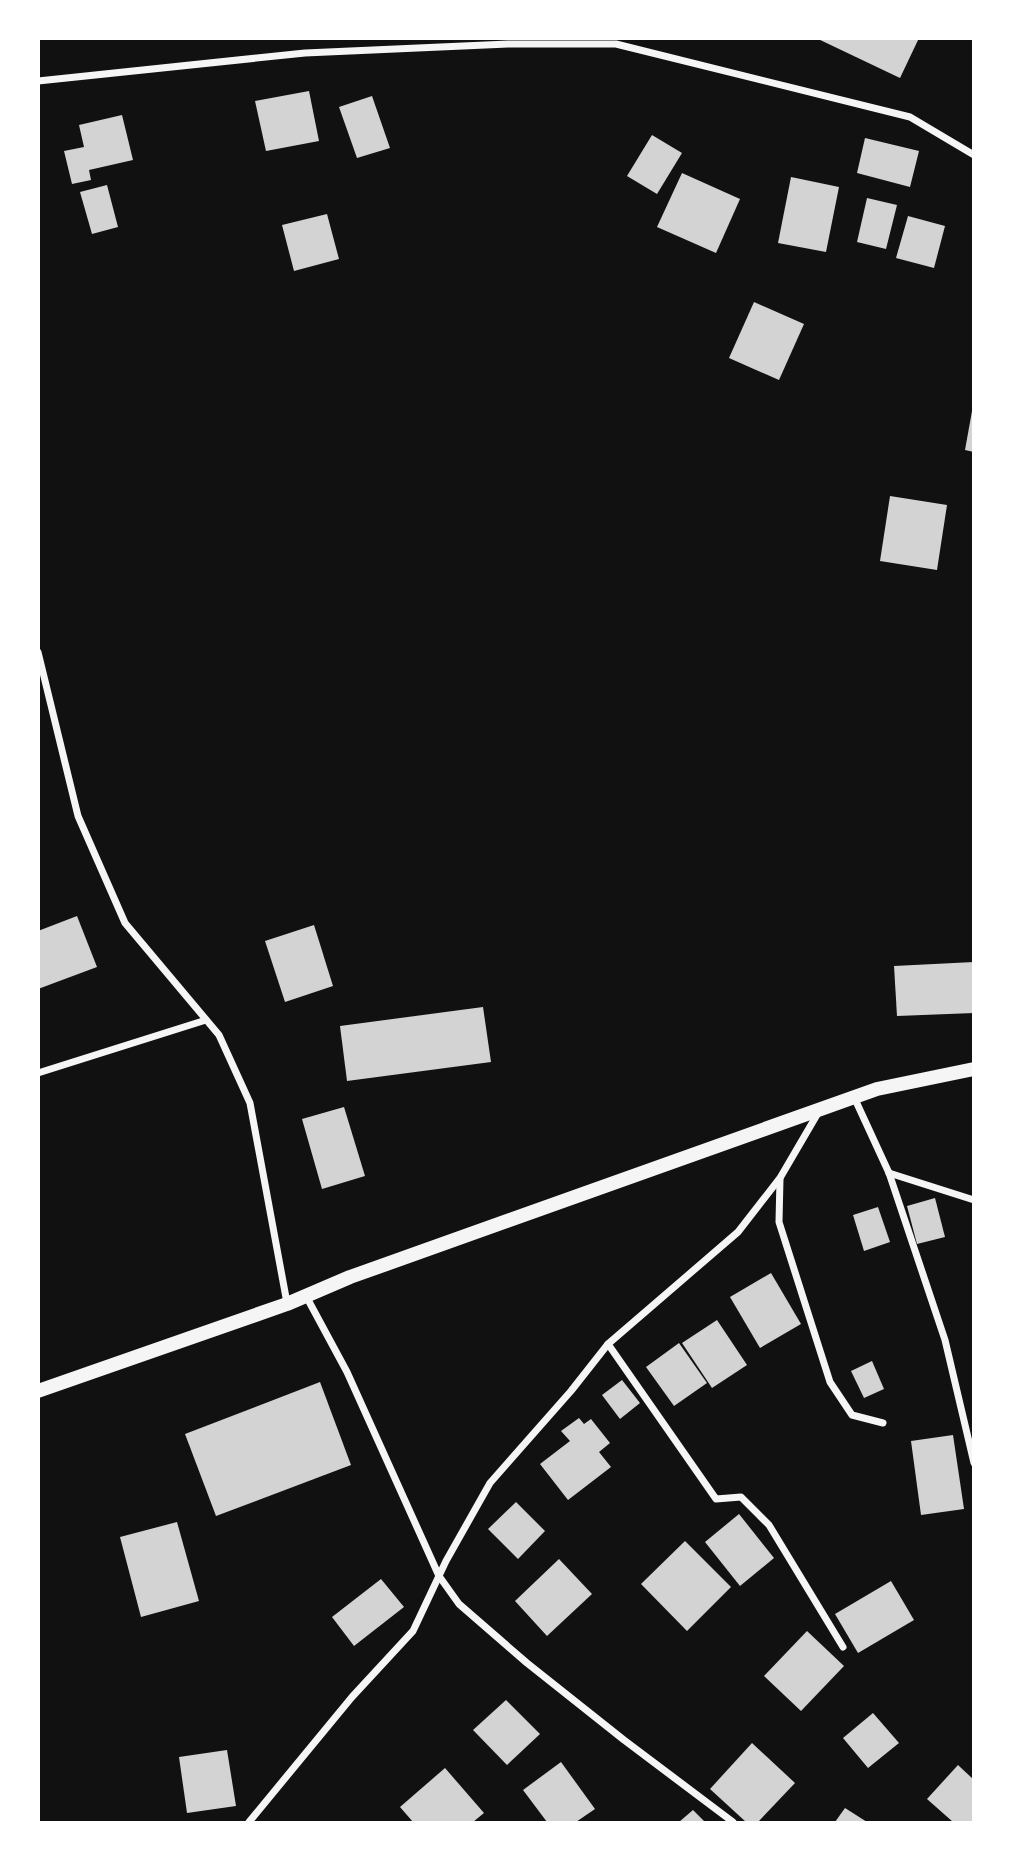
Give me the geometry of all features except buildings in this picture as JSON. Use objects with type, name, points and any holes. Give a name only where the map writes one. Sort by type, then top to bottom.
[{"type":"main road","points":[[38,1391],[287,1304],[350,1277],[877,1089],[974,1069]]},
{"type":"street","points":[[38,80],[305,53],[508,44],[616,44],[910,117],[974,155]]},
{"type":"street","points":[[38,652],[78,816],[125,923],[219,1035],[250,1103],[287,1304]]},
{"type":"street","points":[[38,1073],[206,1020]]},
{"type":"street","points":[[854,1097],[889,1173],[945,1340],[974,1463]]},
{"type":"street","points":[[249,1822],[352,1697],[413,1631],[439,1576],[490,1483],[608,1344],[738,1232],[780,1178],[820,1109]]},
{"type":"street","points":[[889,1173],[974,1200]]},
{"type":"street","points":[[780,1178],[779,1222],[830,1382],[852,1415],[883,1423]]},
{"type":"street","points":[[306,1296],[347,1373],[439,1576],[459,1604],[527,1664],[733,1822]]},
{"type":"street","points":[[608,1344],[716,1499],[741,1497],[769,1524],[843,1647]]}]
